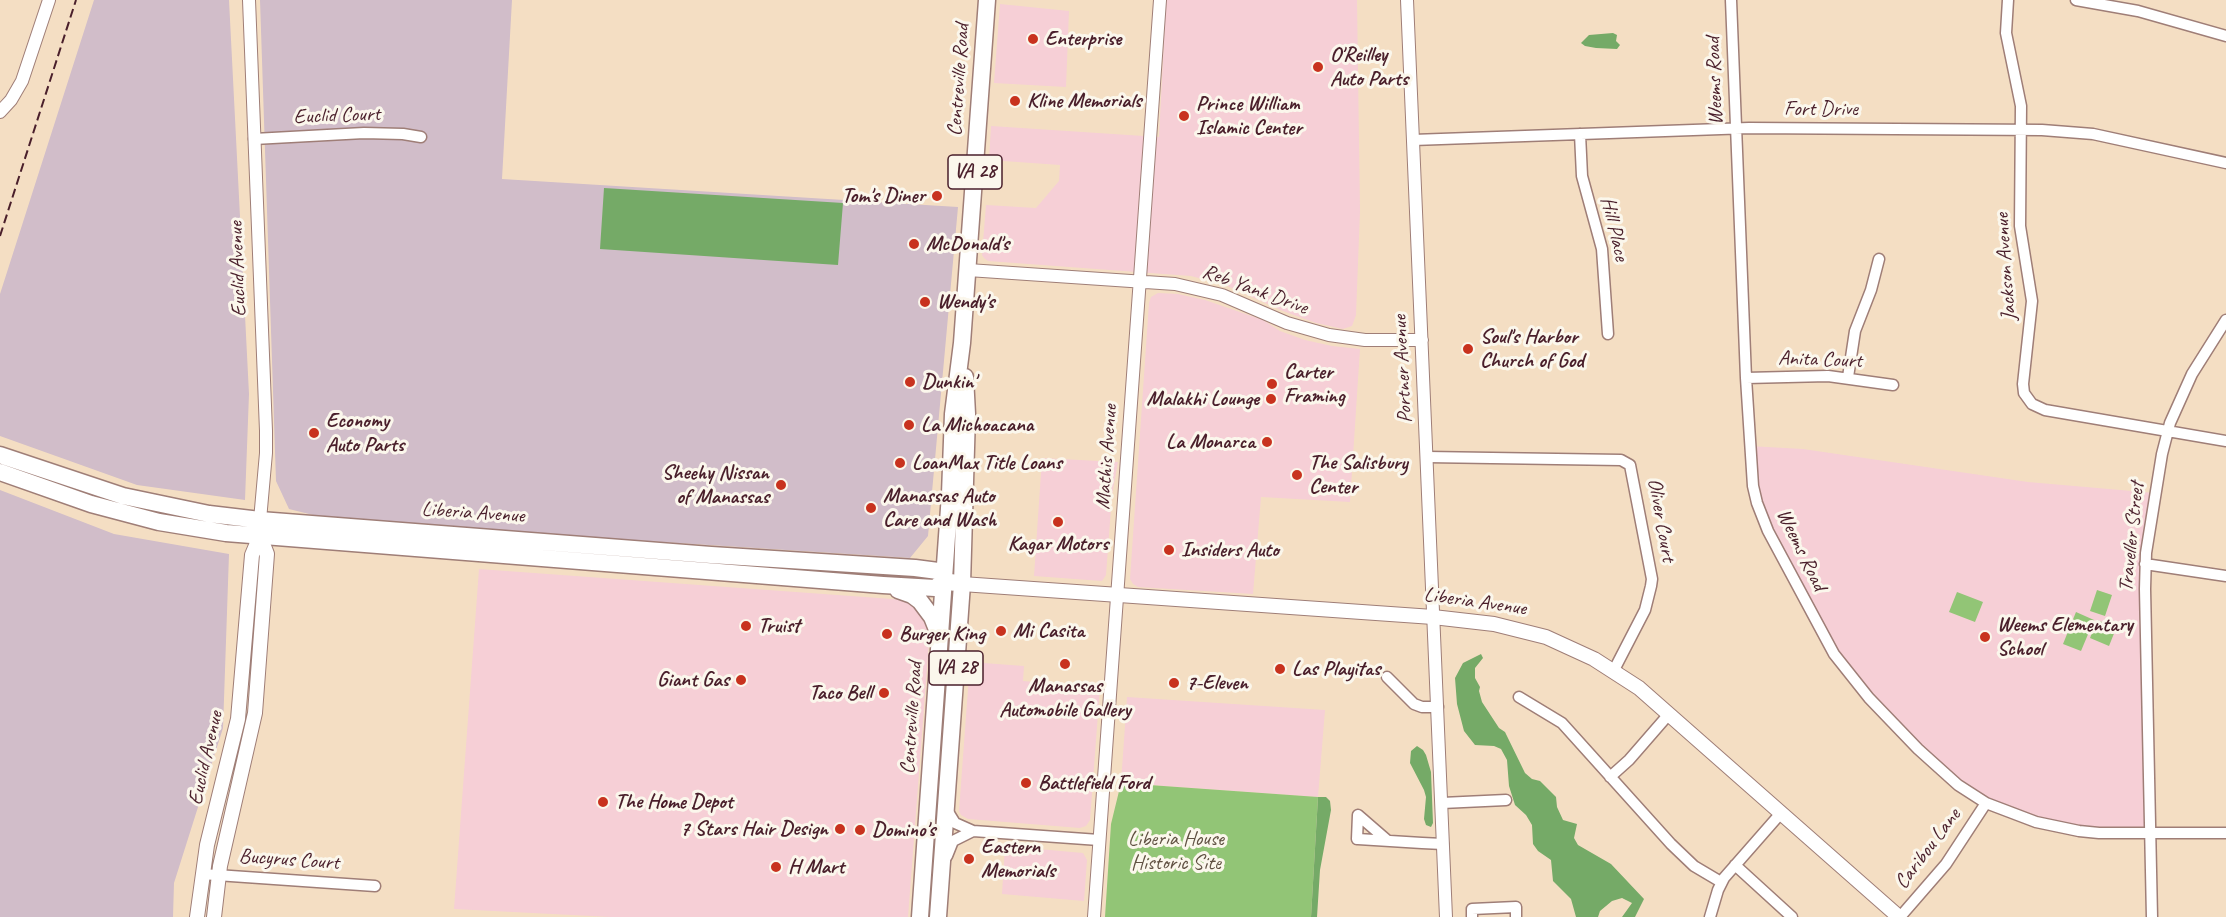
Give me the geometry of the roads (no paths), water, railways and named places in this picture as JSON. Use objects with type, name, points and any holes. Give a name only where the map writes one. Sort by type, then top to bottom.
[{"type":"highway","name":"Centreville Road","points":[[920,917],[948,531],[953,414],[963,343],[987,0]]},
{"type":"highway","name":"Centreville Road","points":[[938,917],[962,585],[967,414],[963,343]]},
{"type":"highway","name":"Liberia Avenue","points":[[0,454],[123,496],[209,514],[260,528],[883,585],[935,588],[944,581]]},
{"type":"highway","name":"Liberia Avenue","points":[[0,472],[91,504],[159,522],[915,568],[938,571],[944,581],[962,585]]},
{"type":"highway","points":[[915,568],[927,564],[936,556],[948,531]]},
{"type":"highway","points":[[883,585],[918,598],[932,617],[939,640]]},
{"type":"main road","name":"Euclid Avenue","points":[[197,917],[202,874],[238,718],[252,555],[260,528]]},
{"type":"main road","name":"Euclid Avenue","points":[[214,917],[218,875],[255,713],[267,555],[260,528]]},
{"type":"main road","name":"Liberia Avenue","points":[[962,585],[1434,617],[1521,629],[1566,645],[1614,670],[1639,688],[1899,917]]},
{"type":"street","points":[[0,112],[11,100],[22,81],[49,0]]},
{"type":"street","name":"Euclid Avenue","points":[[249,0],[266,449],[260,528]]},
{"type":"street","name":"Mathis Avenue","points":[[1094,917],[1160,0]]},
{"type":"street","name":"Portner Avenue","points":[[1407,0],[1446,917]]},
{"type":"street","name":"Weems Road","points":[[1731,0],[1750,464],[1757,502],[1783,560],[1834,654],[1869,698],[1924,755],[1958,784],[1986,803],[2012,814],[2060,828],[2099,833],[2226,833]]},
{"type":"street","name":"Jackson Avenue","points":[[2008,0],[2006,33],[2015,66],[2021,106],[2020,226],[2032,302],[2024,393],[2032,404],[2045,410],[2226,441]]},
{"type":"street","points":[[2076,0],[2138,11],[2226,36]]},
{"type":"street","name":"Fort Drive","points":[[1413,140],[1736,128],[2042,130],[2093,134],[2226,163]]},
{"type":"street","name":"Euclid Court","points":[[254,139],[364,133],[421,137]]},
{"type":"street","name":"Hill Place","points":[[1580,134],[1582,176],[1602,249],[1608,334]]},
{"type":"street","points":[[1848,377],[1855,331],[1871,290],[1879,259]]},
{"type":"street","name":"Reb Yank Drive","points":[[968,270],[1175,284],[1232,299],[1293,326],[1329,335],[1365,340],[1422,340]]},
{"type":"street","name":"Traveller Street","points":[[2152,917],[2145,564],[2167,431],[2192,374],[2226,320]]},
{"type":"street","name":"Anita Court","points":[[1746,378],[1848,377],[1893,385]]},
{"type":"street","name":"Oliver Court","points":[[1427,457],[1622,460],[1630,465],[1652,579],[1645,610],[1614,670]]},
{"type":"street","points":[[2145,564],[2226,576]]},
{"type":"street","points":[[1387,677],[1414,704],[1422,707],[1438,707]]},
{"type":"street","points":[[1519,697],[1562,723],[1671,844],[1694,866],[1721,882]]},
{"type":"street","points":[[1610,777],[1629,760],[1670,714]]},
{"type":"street","points":[[1442,803],[1506,800]]},
{"type":"street","name":"Caribou Lane","points":[[1899,917],[1946,864],[1986,803]]},
{"type":"street","points":[[945,809],[955,823],[973,831],[1099,840]]},
{"type":"street","points":[[1710,917],[1721,882],[1781,813]]},
{"type":"street","points":[[942,872],[953,841],[973,831]]},
{"type":"street","points":[[1388,841],[1443,844]]},
{"type":"street","points":[[1735,865],[1792,917]]},
{"type":"street","name":"Bucyrus Court","points":[[202,874],[375,886]]},
{"type":"street","points":[[1472,917],[1472,909],[1516,907],[1516,917]]},
{"type":"railway","points":[[0,236],[76,0]]},
{"type":"place","name":"Enterprise","points":[[1033,39]]},
{"type":"place","name":"O'Reilley Auto Parts","points":[[1318,67]]},
{"type":"place","name":"Kline Memorials","points":[[1015,101]]},
{"type":"place","name":"Prince William Islamic Center","points":[[1184,116]]},
{"type":"place","name":"Tom's Diner","points":[[937,196]]},
{"type":"place","name":"McDonald's","points":[[914,244]]},
{"type":"place","name":"Wendy's","points":[[925,302]]},
{"type":"place","name":"Soul's Harbor Church of God","points":[[1468,349]]},
{"type":"place","name":"Dunkin'","points":[[910,382]]},
{"type":"place","name":"Carter Framing","points":[[1272,384]]},
{"type":"place","name":"Malakhi Lounge","points":[[1271,399]]},
{"type":"place","name":"La Michoacana","points":[[909,425]]},
{"type":"place","name":"Economy Auto Parts","points":[[314,433]]},
{"type":"place","name":"La Monarca","points":[[1267,442]]},
{"type":"place","name":"LoanMax Title Loans","points":[[900,463]]},
{"type":"place","name":"The Salisbury Center","points":[[1297,475]]},
{"type":"place","name":"Sheehy Nissan of Manassas","points":[[781,485]]},
{"type":"place","name":"Manassas Auto Care and Wash","points":[[871,508]]},
{"type":"place","name":"Kagar Motors","points":[[1058,522]]},
{"type":"place","name":"Insiders Auto","points":[[1169,550]]},
{"type":"place","name":"Truist","points":[[746,626]]},
{"type":"place","name":"Mi Casita","points":[[1001,631]]},
{"type":"place","name":"Burger King","points":[[887,634]]},
{"type":"place","name":"Weems Elementary School","points":[[1985,637]]},
{"type":"place","name":"Manassas Automobile Gallery","points":[[1065,664]]},
{"type":"place","name":"Las Playitas","points":[[1280,669]]},
{"type":"place","name":"Giant Gas","points":[[741,680]]},
{"type":"place","name":"7-Eleven","points":[[1174,683]]},
{"type":"place","name":"Taco Bell","points":[[884,693]]},
{"type":"place","name":"Battlefield Ford","points":[[1026,783]]},
{"type":"place","name":"The Home Depot","points":[[603,802]]},
{"type":"place","name":"7 Stars Hair Design","points":[[840,829]]},
{"type":"place","name":"Domino's","points":[[860,830]]},
{"type":"place","name":"Eastern Memorials","points":[[969,859]]},
{"type":"place","name":"H Mart","points":[[776,867]]},
{"type":"park label","name":"Liberia House Historic Site","points":[[1176,851]]}]
